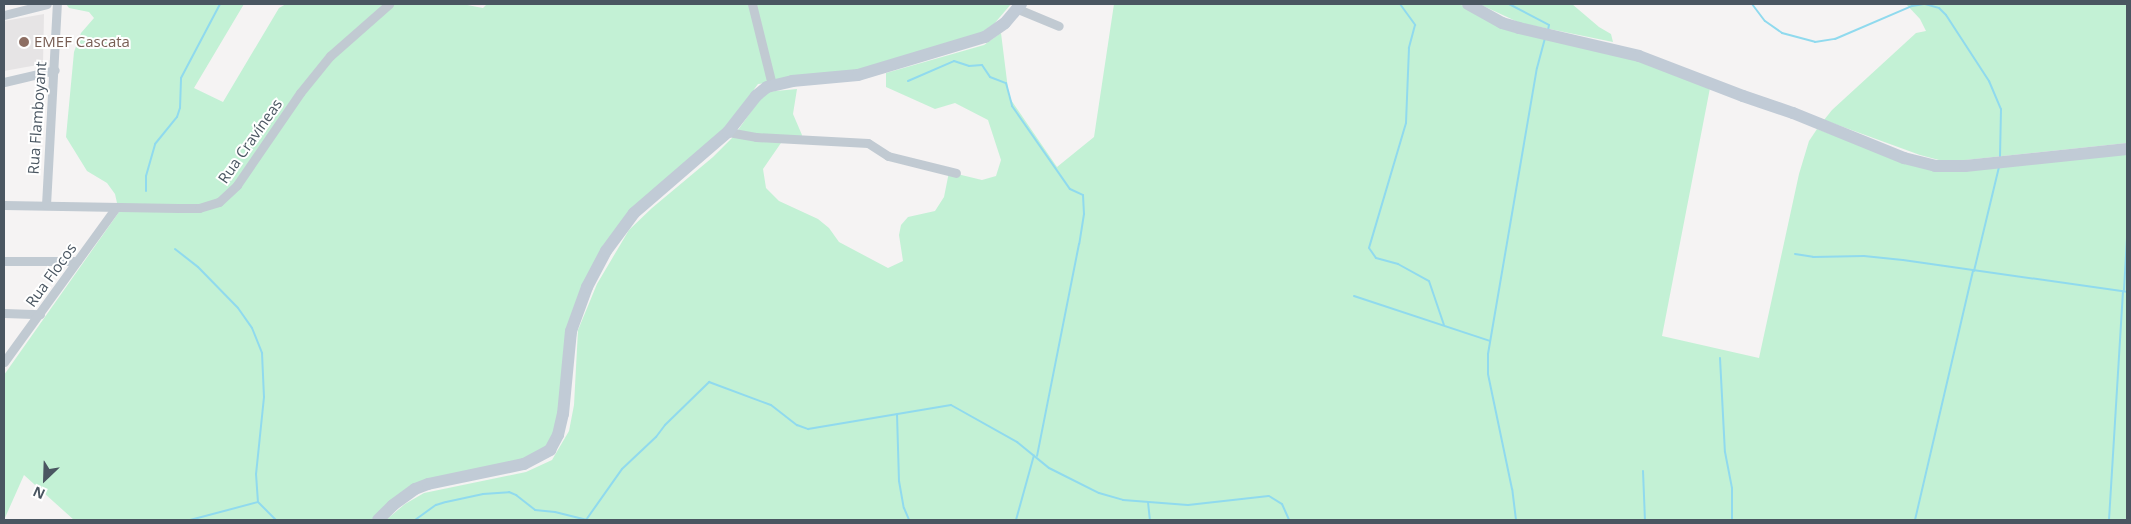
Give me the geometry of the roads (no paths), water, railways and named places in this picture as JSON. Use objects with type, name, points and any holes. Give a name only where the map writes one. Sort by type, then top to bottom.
[{"type":"street","points":[[4,16],[48,4]]},
{"type":"street","name":"Rua Flamboyant","points":[[46,205],[55,70],[57,4]]},
{"type":"street","name":"Rua Cravíneas","points":[[4,205],[198,208],[219,202],[238,185],[300,93],[330,56],[389,4]]},
{"type":"street","points":[[752,4],[772,85]]},
{"type":"street","points":[[1468,4],[1502,23],[1639,56],[1793,113],[1913,161],[1935,166],[2000,162],[2127,149]]},
{"type":"street","points":[[378,520],[405,495],[421,487],[524,464],[550,450],[558,435],[564,414],[571,331],[587,287],[606,251],[634,213],[728,132],[756,96],[772,85],[792,81],[858,75],[968,43],[997,30],[1019,6],[1059,26]]},
{"type":"street","points":[[4,82],[55,70]]},
{"type":"street","points":[[728,132],[751,137],[868,143],[888,156],[956,173]]},
{"type":"street","name":"Rua Flocos","points":[[5,360],[116,207]]},
{"type":"street","points":[[4,261],[77,261]]},
{"type":"street","points":[[4,313],[40,314]]},
{"type":"waterway","points":[[146,191],[146,176],[155,144],[177,117],[180,108],[181,78],[220,4]]},
{"type":"waterway","points":[[1400,4],[1415,25],[1409,48],[1406,123],[1369,248],[1376,258],[1398,264],[1429,281],[1444,325]]},
{"type":"waterway","points":[[1509,4],[1549,25],[1548,30]]},
{"type":"waterway","points":[[1752,4],[1765,21],[1782,33],[1815,42],[1835,39],[1912,6],[1924,4]]},
{"type":"waterway","points":[[1925,4],[1939,8],[1946,15],[1989,81],[2001,109],[2000,158]]},
{"type":"waterway","points":[[1516,520],[1512,489],[1488,374],[1488,354],[1537,68],[1545,39]]},
{"type":"waterway","points":[[908,81],[954,61],[969,66],[982,65],[990,77],[1006,83],[1012,106],[1070,189],[1083,195],[1084,214],[1079,244],[1037,456]]},
{"type":"waterway","points":[[1974,271],[1999,167]]},
{"type":"waterway","points":[[2124,290],[2127,238]]},
{"type":"waterway","points":[[175,249],[198,267],[238,308],[252,328],[262,353],[264,397],[256,474],[258,502],[276,520]]},
{"type":"waterway","points":[[1795,254],[1813,257],[1864,256],[1903,260],[2127,292]]},
{"type":"waterway","points":[[1915,520],[1973,271]]},
{"type":"waterway","points":[[2109,520],[2123,291]]},
{"type":"waterway","points":[[1354,296],[1490,341]]},
{"type":"waterway","points":[[1720,358],[1725,452],[1732,488],[1732,520]]},
{"type":"waterway","points":[[586,520],[622,469],[709,382],[771,405],[797,425],[808,429],[951,405],[1017,442],[1049,468],[1099,493],[1123,500],[1188,505],[1269,496],[1282,504],[1289,520]]},
{"type":"waterway","points":[[897,414],[899,481],[904,508],[909,520]]},
{"type":"waterway","points":[[1016,520],[1034,455]]},
{"type":"waterway","points":[[1643,471],[1645,520]]},
{"type":"waterway","points":[[415,520],[436,505],[446,502],[483,494],[509,492],[516,495],[535,510],[555,512],[586,520]]},
{"type":"waterway","points":[[190,520],[258,502]]},
{"type":"waterway","points":[[1148,502],[1150,520]]},
{"type":"place","name":"EMEF Cascata","points":[[24,42]]}]
